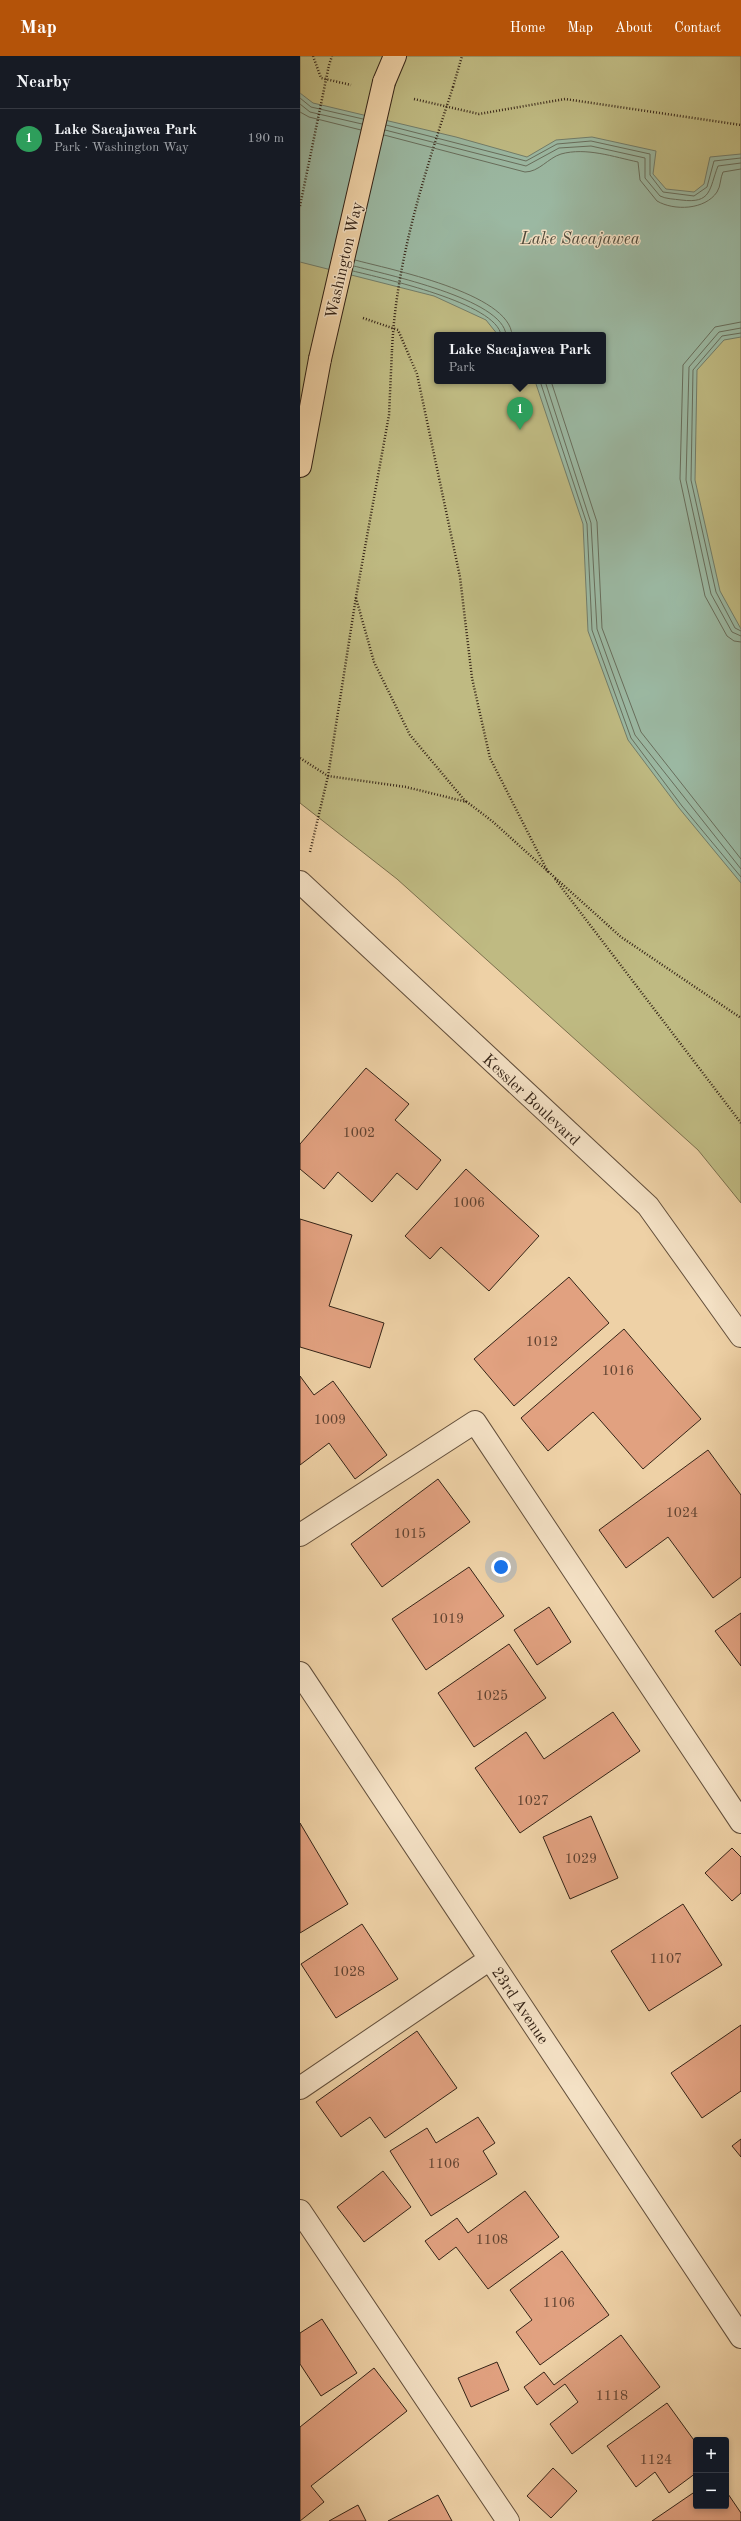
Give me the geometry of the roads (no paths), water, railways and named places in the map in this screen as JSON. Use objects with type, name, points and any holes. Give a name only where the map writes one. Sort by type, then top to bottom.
[{"type":"main road","name":"Washington Way","points":[[300,466],[320,359],[384,82],[395,56]]},
{"type":"street","name":"Kessler Boulevard","points":[[301,883],[648,1206],[741,1336]]},
{"type":"street","points":[[300,1535],[474,1422],[741,1822]]},
{"type":"street","name":"23rd Avenue","points":[[300,1673],[741,2337]]},
{"type":"street","points":[[300,2088],[490,1959]]},
{"type":"street","points":[[300,2211],[508,2521]]},
{"type":"water","name":"Lake Sacajawea","points":[[300,93],[313,103],[456,137],[527,157],[556,140],[592,137],[656,151],[653,174],[666,189],[694,192],[704,184],[710,157],[741,154],[741,337],[724,340],[697,370],[695,480],[720,591],[741,629],[741,883],[679,808],[628,740],[588,631],[583,524],[536,384],[606,384],[606,332],[496,332],[486,320],[434,296],[300,262]]},
{"type":"place","name":"Lake Sacajawea Park","points":[[520,430]]}]
